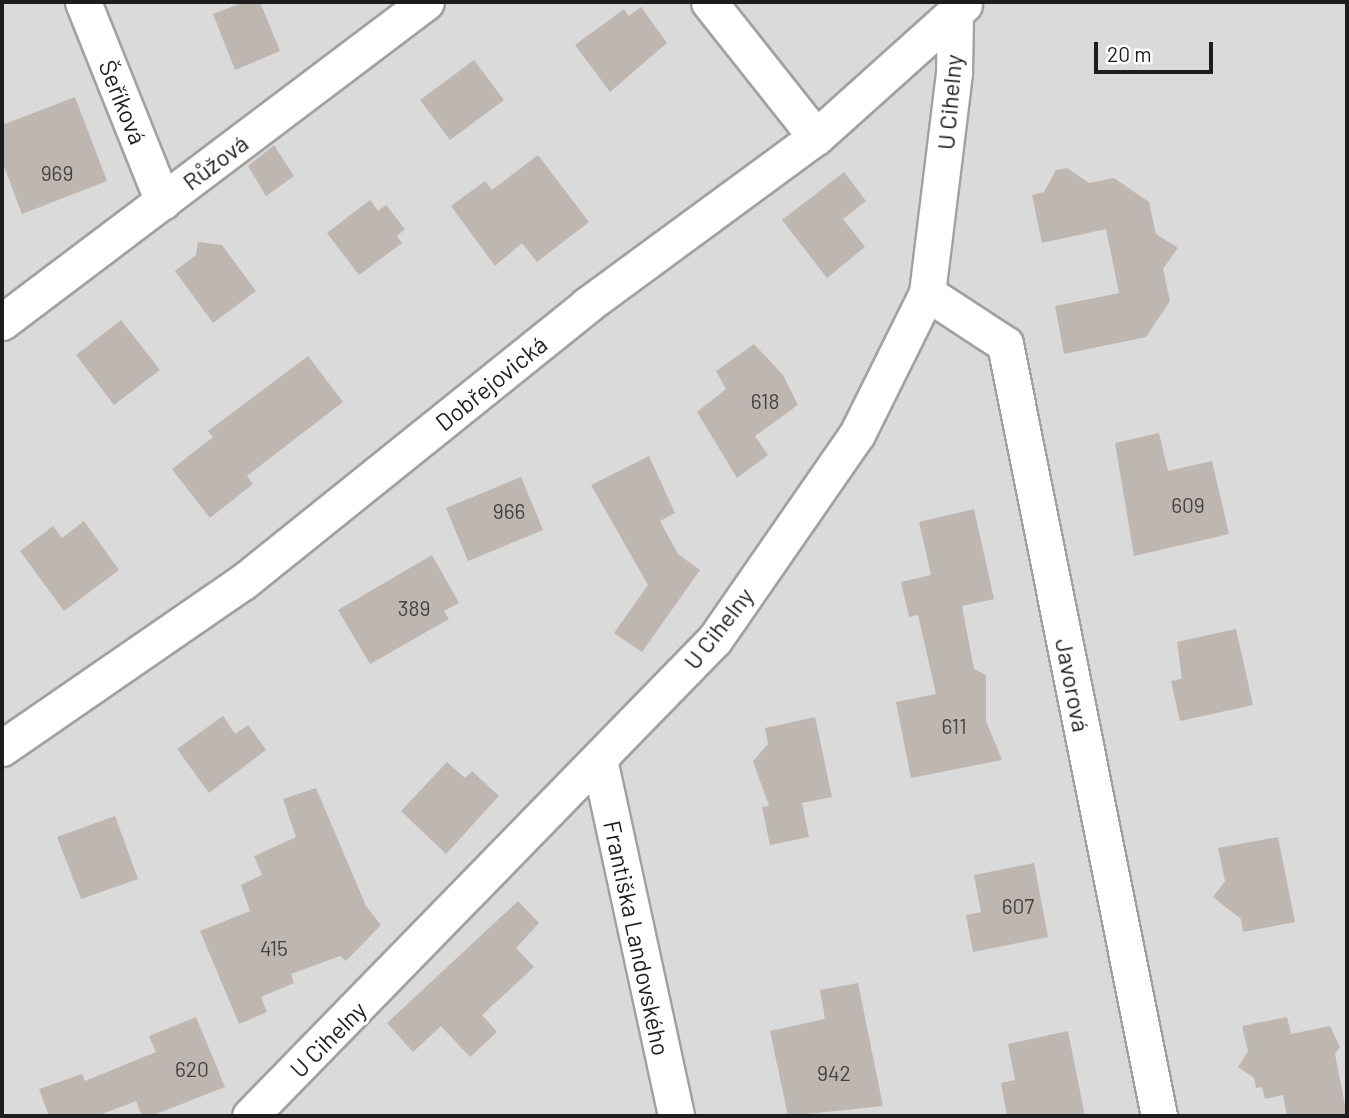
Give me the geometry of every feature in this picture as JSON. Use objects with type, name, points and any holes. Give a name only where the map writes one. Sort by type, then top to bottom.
[{"type":"street","name":"Šeříková","points":[[83,2],[163,202]]},
{"type":"street","name":"Růžová","points":[[2,322],[426,2]]},
{"type":"street","points":[[709,2],[816,137]]},
{"type":"street","name":"Dobřejovická","points":[[2,748],[243,582],[587,306],[816,137],[961,8]]},
{"type":"street","name":"U Cihelny","points":[[250,1116],[715,639],[856,434],[926,293],[961,8]]},
{"type":"street","name":"Javorová","points":[[926,293],[1004,344],[1159,1116]]},
{"type":"street","name":"Františka Landovského","points":[[599,759],[676,1116]]},
{"type":"shaded area","points":[[2,2],[1347,2],[1347,1116],[2,1116]]},
{"type":"building","points":[[244,2],[260,2],[280,51],[235,70],[213,14]]},
{"type":"building","points":[[641,7],[667,43],[610,92],[575,45],[624,9],[629,16]]},
{"type":"building","points":[[474,60],[504,100],[450,140],[420,100]]},
{"type":"building","points":[[75,97],[107,181],[22,214],[2,161],[2,125]]},
{"type":"building","points":[[274,145],[294,176],[266,196],[248,166]]},
{"type":"building","points":[[538,155],[589,222],[537,262],[522,243],[495,266],[451,206],[485,181],[492,190]]},
{"type":"building","points":[[1067,168],[1089,183],[1114,178],[1149,202],[1156,234],[1178,248],[1163,269],[1170,301],[1146,337],[1064,354],[1055,306],[1119,293],[1106,229],[1042,243],[1032,195],[1044,192],[1056,170]]},
{"type":"building","points":[[844,172],[866,201],[843,219],[865,247],[827,278],[782,220]]},
{"type":"building","points":[[370,200],[378,211],[386,205],[405,229],[397,236],[402,243],[359,275],[327,233]]},
{"type":"building","points":[[198,242],[222,245],[256,291],[213,323],[175,271],[196,255]]},
{"type":"building","points":[[121,320],[160,370],[114,405],[76,355]]},
{"type":"building","points":[[754,344],[783,375],[798,405],[755,436],[768,455],[737,478],[697,412],[726,389],[716,371]]},
{"type":"building","points":[[308,356],[343,402],[247,476],[253,484],[210,518],[172,469],[213,437],[208,431]]},
{"type":"building","points":[[1159,433],[1168,471],[1212,461],[1229,534],[1134,556],[1115,443]]},
{"type":"building","points":[[649,456],[675,513],[660,521],[678,554],[700,570],[642,652],[614,633],[648,585],[591,485]]},
{"type":"building","points":[[521,477],[543,530],[468,561],[446,508]]},
{"type":"building","points":[[974,509],[994,599],[962,606],[974,669],[986,675],[986,721],[1002,760],[911,778],[896,702],[936,694],[918,615],[909,617],[901,582],[931,575],[919,522]]},
{"type":"building","points":[[84,521],[119,570],[64,611],[20,551],[53,526],[62,538]]},
{"type":"building","points":[[432,555],[459,603],[444,611],[449,619],[370,664],[338,610]]},
{"type":"building","points":[[1236,629],[1253,705],[1180,721],[1171,681],[1182,679],[1177,642]]},
{"type":"building","points":[[223,716],[235,734],[248,725],[266,750],[209,793],[177,749]]},
{"type":"building","points":[[815,717],[832,797],[802,803],[809,837],[770,845],[762,807],[769,806],[753,761],[768,744],[765,728]]},
{"type":"building","points":[[447,762],[465,778],[472,771],[499,796],[446,854],[401,811]]},
{"type":"building","points":[[316,788],[366,906],[381,925],[346,961],[340,956],[291,974],[294,983],[261,997],[267,1012],[239,1024],[200,931],[250,911],[241,885],[262,875],[254,856],[296,837],[283,799]]},
{"type":"building","points":[[115,816],[138,879],[81,899],[57,837]]},
{"type":"building","points":[[1278,837],[1295,922],[1243,932],[1241,919],[1213,897],[1225,881],[1218,848]]},
{"type":"building","points":[[1034,863],[1048,937],[973,952],[966,915],[981,912],[974,875]]},
{"type":"building","points":[[518,901],[539,923],[516,948],[534,967],[482,1015],[497,1032],[470,1057],[441,1026],[413,1052],[387,1023]]},
{"type":"building","points":[[858,983],[883,1106],[788,1116],[770,1031],[825,1019],[820,990]]},
{"type":"building","points":[[196,1017],[225,1087],[151,1116],[142,1116],[136,1101],[97,1116],[49,1116],[39,1089],[82,1074],[85,1081],[156,1052],[149,1036]]},
{"type":"building","points":[[1287,1017],[1291,1034],[1330,1026],[1340,1047],[1335,1054],[1347,1116],[1287,1116],[1283,1095],[1265,1099],[1262,1087],[1256,1088],[1254,1078],[1238,1067],[1248,1051],[1242,1026]]},
{"type":"building","points":[[1068,1031],[1085,1116],[1007,1116],[1001,1083],[1015,1080],[1008,1044]]}]
